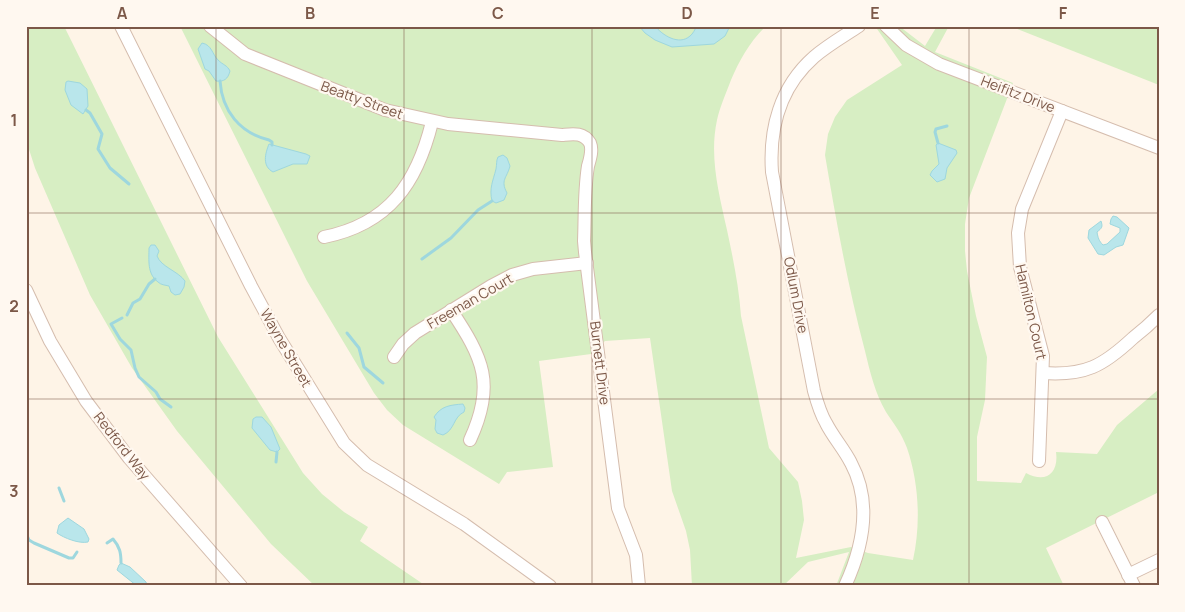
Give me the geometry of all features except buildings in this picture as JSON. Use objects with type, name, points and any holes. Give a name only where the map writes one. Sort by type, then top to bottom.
[{"type":"street","name":"Wayne Street","points":[[121,26],[255,294],[279,338],[344,443],[367,465],[464,524],[550,586]]},
{"type":"street","name":"Beatty Street","points":[[210,26],[236,48],[253,57],[370,106],[432,122],[562,135],[575,134],[582,135],[587,139]]},
{"type":"street","name":"Odlum Drive","points":[[845,586],[857,557],[863,532],[862,495],[851,463],[826,423],[814,391],[772,172],[771,153],[772,134],[777,114],[785,94],[795,78],[820,53],[859,26]]},
{"type":"street","name":"Heifitz Drive","points":[[886,26],[906,45],[927,58],[1159,148]]},
{"type":"street","name":"Hamilton Court","points":[[1039,461],[1043,373],[1042,348],[1020,267],[1018,233],[1022,209],[1062,111]]},
{"type":"street","points":[[324,237],[365,223],[377,215],[402,192],[420,162],[432,122]]},
{"type":"street","name":"Burnett Drive","points":[[587,139],[591,148],[584,241],[618,508],[636,555],[639,586]]},
{"type":"street","name":"Freeman Court","points":[[394,357],[403,344],[415,333],[512,275],[533,269],[587,263]]},
{"type":"street","name":"Redford Way","points":[[26,290],[50,341],[86,400],[128,458],[241,586]]},
{"type":"street","points":[[451,310],[474,345],[483,378],[481,411],[470,440]]},
{"type":"street","points":[[1043,373],[1071,373],[1099,365],[1115,355],[1159,315]]},
{"type":"street","points":[[1102,522],[1131,580],[1159,560]]},
{"type":"green space","points":[[26,26],[64,26],[218,337],[303,473],[322,494],[344,512],[368,527],[360,541],[426,586],[315,586],[271,544],[177,431],[132,368],[90,295],[35,168],[26,140]]},
{"type":"green space","points":[[180,26],[766,26],[746,51],[734,73],[717,120],[714,148],[718,189],[736,273],[741,316],[769,448],[798,482],[802,501],[804,520],[796,558],[851,547],[868,553],[913,560],[916,546],[918,504],[911,461],[905,443],[882,405],[871,375],[848,278],[825,155],[828,134],[835,117],[847,100],[902,65],[875,26],[899,26],[925,46],[937,26],[949,26],[935,52],[1013,83],[969,198],[965,224],[967,271],[987,357],[985,400],[977,437],[977,481],[1021,483],[1026,473],[1040,477],[1050,474],[1055,466],[1056,452],[1097,454],[1117,425],[1159,389],[1159,492],[1046,548],[1064,586],[836,586],[849,552],[808,562],[783,586],[692,586],[690,550],[686,531],[672,491],[650,338],[605,341],[591,354],[539,361],[553,467],[507,472],[499,484],[403,425],[387,410],[374,393],[307,281]]},
{"type":"green space","points":[[1010,26],[1159,26],[1159,85]]},
{"type":"water","points":[[639,26],[655,26],[666,36],[681,40],[691,35],[697,26],[730,26],[725,36],[714,44],[672,47],[655,40]]},
{"type":"water","points":[[202,43],[208,46],[218,60],[229,69],[227,78],[216,81],[209,71],[205,69],[198,49]]},
{"type":"water","points":[[66,82],[80,83],[87,89],[88,106],[83,114],[71,105],[65,90]]},
{"type":"water","points":[[938,143],[956,150],[957,153],[947,168],[945,179],[937,182],[930,175],[939,164],[936,145]]},
{"type":"water","points":[[269,144],[310,156],[307,164],[293,164],[273,172],[267,167],[266,163]]},
{"type":"water","points":[[503,155],[507,158],[510,166],[504,182],[507,193],[504,200],[496,203],[492,201],[491,188],[497,158]]},
{"type":"water","points":[[1113,216],[1117,217],[1129,228],[1123,245],[1104,255],[1098,254],[1088,238],[1089,230],[1101,221],[1102,226],[1097,232],[1098,236],[1103,245],[1107,244],[1120,232],[1120,228],[1110,224]]},
{"type":"water","points":[[151,245],[155,245],[159,251],[157,256],[159,260],[185,281],[180,294],[175,295],[171,292],[169,286],[163,285],[154,279],[150,271],[149,262],[149,248]]},
{"type":"water","points":[[463,404],[464,412],[460,414],[450,430],[443,435],[437,433],[434,417],[437,413],[446,407]]},
{"type":"water","points":[[262,417],[271,427],[280,449],[277,452],[270,450],[252,428],[253,419]]},
{"type":"water","points":[[68,518],[84,529],[89,539],[88,542],[72,540],[57,533],[59,525]]},
{"type":"water","points":[[121,563],[130,567],[146,582],[147,586],[137,586],[117,570]]},
{"type":"waterway","points":[[220,81],[224,102],[234,119],[249,132],[272,142],[272,145]]},
{"type":"waterway","points":[[86,110],[90,113],[102,134],[98,149],[110,168],[129,184]]},
{"type":"waterway","points":[[938,143],[936,129],[947,126]]},
{"type":"waterway","points":[[422,259],[451,238],[478,210],[492,201]]},
{"type":"waterway","points":[[127,315],[133,303],[140,299],[149,284],[155,279]]},
{"type":"waterway","points":[[122,318],[111,324],[120,339],[131,350],[139,377],[156,392],[160,399],[171,407]]},
{"type":"waterway","points":[[347,333],[359,348],[364,367],[383,383]]},
{"type":"waterway","points":[[276,462],[277,452]]},
{"type":"waterway","points":[[59,488],[64,501]]},
{"type":"waterway","points":[[26,533],[29,540],[34,543],[69,558],[73,558],[77,552]]},
{"type":"waterway","points":[[107,543],[113,539],[120,550],[121,563]]}]
